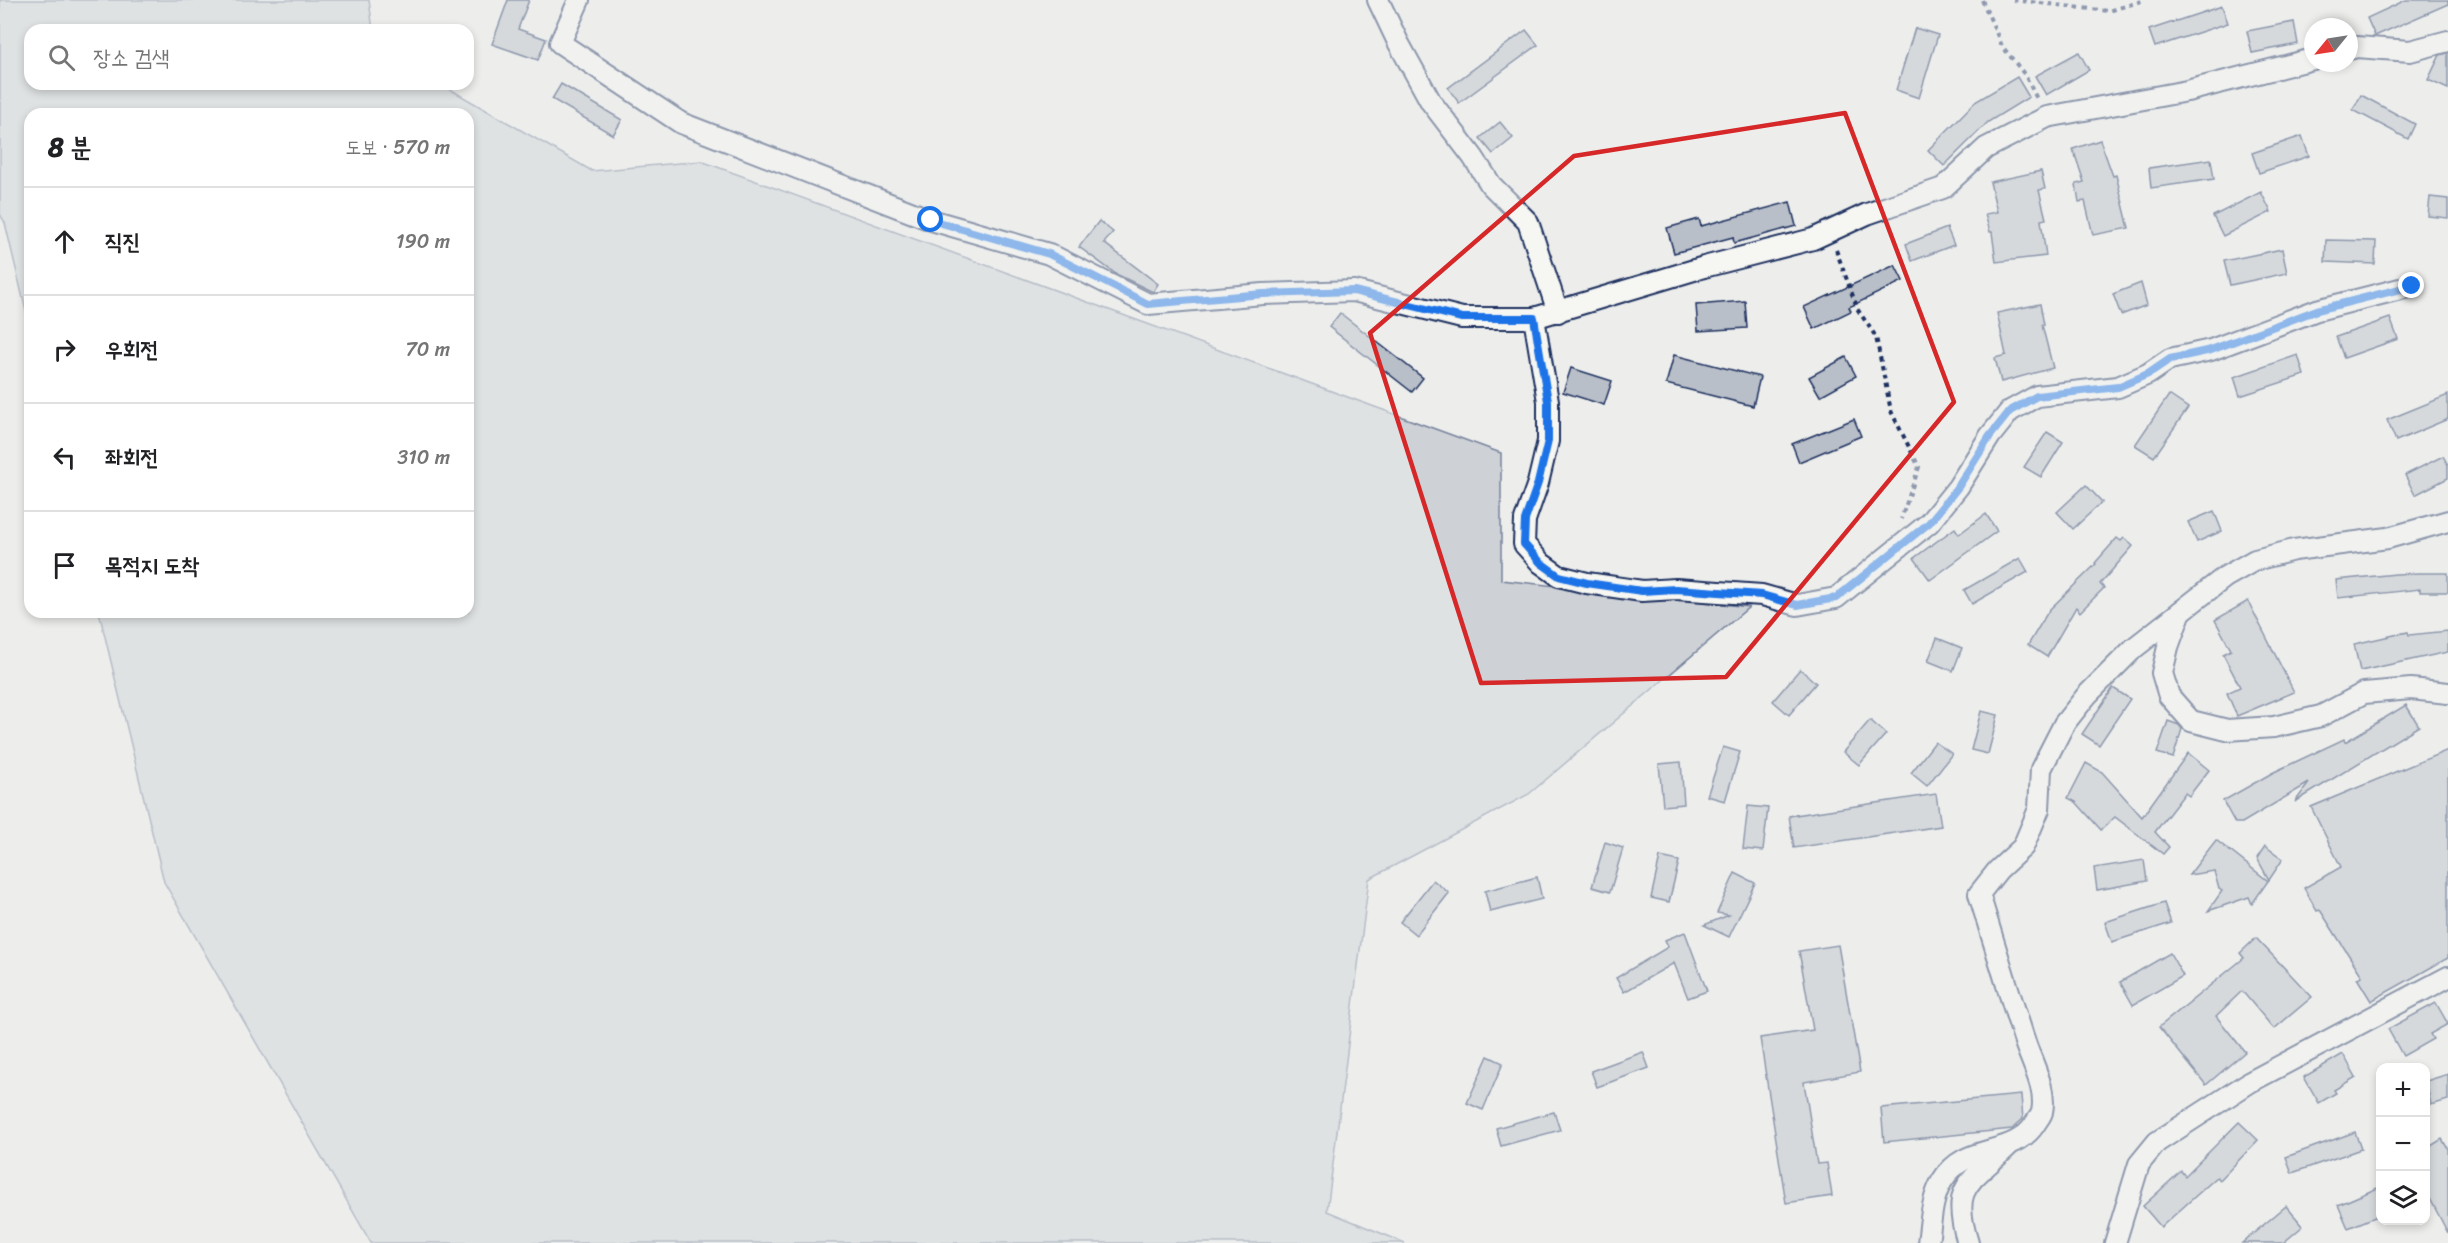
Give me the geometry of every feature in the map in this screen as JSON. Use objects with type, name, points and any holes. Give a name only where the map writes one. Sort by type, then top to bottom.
[{"type":"street","points":[[579,0],[560,43],[681,123],[931,220],[1049,254],[1148,304],[1263,294],[1354,291],[1462,318],[1534,318],[1704,267],[1813,239],[1868,214],[1943,188],[1986,148],[2047,117],[2187,91],[2304,61]]},
{"type":"street","points":[[1378,0],[1431,102],[1473,157],[1491,185],[1528,222],[1558,312]]},
{"type":"street","points":[[2358,47],[2410,51],[2448,41]]},
{"type":"street","points":[[1534,318],[1548,401],[1548,441],[1538,483],[1525,520],[1524,544],[1541,563],[1559,576],[1587,583],[1642,591],[1676,589],[1762,595],[1797,605],[1836,598],[1929,523],[1958,487],[1990,436],[2010,411],[2037,396],[2118,387],[2148,374],[2170,359],[2211,350],[2317,310],[2412,286]]},
{"type":"street","points":[[1968,1243],[1963,1229],[1960,1198],[1975,1175],[2008,1146],[2028,1135],[2042,1113],[2041,1086],[2025,1044],[1979,894],[1998,870],[2023,848],[2039,809],[2041,769],[2064,724],[2087,695],[2134,648],[2225,577],[2255,560],[2294,550],[2388,538],[2448,521]]},
{"type":"street","points":[[2181,611],[2168,647],[2162,673],[2169,696],[2192,721],[2227,730],[2274,727],[2321,716],[2364,693],[2411,688],[2448,693]]},
{"type":"street","points":[[2115,1243],[2139,1164],[2157,1142],[2250,1082],[2448,977]]},
{"type":"street","points":[[1928,1243],[1933,1200],[1942,1180],[1962,1160],[1983,1150],[2008,1146]]},
{"type":"path","points":[[1982,0],[2002,46],[2025,75],[2047,117]]},
{"type":"path","points":[[2013,0],[2109,11],[2145,0]]},
{"type":"path","points":[[1830,231],[1850,292],[1858,310],[1876,337],[1891,411],[1919,467],[1900,523]]},
{"type":"highlighted area","points":[[1845,113],[1954,402],[1726,677],[1481,683],[1370,333],[1574,156]]},
{"type":"shaded area","points":[[0,0],[369,0],[372,24],[24,24],[24,90],[451,90],[592,171],[701,161],[1501,453],[1501,580],[1749,607],[1529,794],[1369,879],[1327,1211],[1405,1243],[371,1243],[164,882],[100,618],[474,618],[474,108],[24,108],[24,303],[5,223],[0,214]]},
{"type":"building","points":[[508,0],[529,0],[518,29],[546,39],[538,60],[492,44]]},
{"type":"building","points":[[2406,0],[2448,0],[2448,4],[2375,36],[2367,18]]},
{"type":"building","points":[[2222,6],[2228,23],[2155,47],[2149,30]]},
{"type":"building","points":[[2294,22],[2298,44],[2252,53],[2247,31]]},
{"type":"building","points":[[1915,28],[1938,35],[1919,98],[1896,90]]},
{"type":"building","points":[[1526,30],[1538,45],[1459,103],[1448,88]]},
{"type":"building","points":[[2079,52],[2089,70],[2046,95],[2035,76]]},
{"type":"building","points":[[2448,53],[2448,89],[2428,80],[2440,55]]},
{"type":"building","points":[[2017,77],[2029,97],[1988,122],[1944,166],[1928,150],[1975,102]]},
{"type":"building","points":[[561,84],[622,120],[613,135],[552,99]]},
{"type":"building","points":[[2361,95],[2415,124],[2408,139],[2353,110]]},
{"type":"building","points":[[1500,122],[1513,138],[1493,154],[1480,138]]},
{"type":"building","points":[[2302,136],[2309,156],[2259,173],[2252,153]]},
{"type":"building","points":[[2100,140],[2113,176],[2116,175],[2129,228],[2093,235],[2085,201],[2079,202],[2076,184],[2084,182],[2073,149]]},
{"type":"building","points":[[2211,159],[2214,179],[2151,188],[2149,168]]},
{"type":"building","points":[[2041,171],[2045,189],[2039,190],[2046,219],[2041,220],[2046,256],[1996,262],[1992,232],[1990,232],[1985,214],[1997,212],[1990,182]]},
{"type":"building","points":[[2261,192],[2271,212],[2223,236],[2213,216]]},
{"type":"building","points":[[2430,197],[2448,199],[2448,218],[2428,216]]},
{"type":"building","points":[[1790,202],[1796,226],[1734,243],[1733,237],[1674,253],[1667,228],[1699,219],[1701,226]]},
{"type":"building","points":[[1099,221],[1113,232],[1104,243],[1158,284],[1153,292],[1116,274],[1079,247]]},
{"type":"building","points":[[1947,228],[1954,245],[1912,261],[1906,244]]},
{"type":"building","points":[[2326,240],[2376,241],[2375,264],[2325,262]]},
{"type":"building","points":[[2282,249],[2287,273],[2230,285],[2224,261]]},
{"type":"building","points":[[1895,265],[1903,281],[1849,307],[1851,311],[1814,329],[1804,307]]},
{"type":"building","points":[[2141,283],[2147,305],[2121,315],[2113,294]]},
{"type":"building","points":[[1745,301],[1747,328],[1698,331],[1696,305]]},
{"type":"building","points":[[2040,304],[2044,325],[2042,325],[2053,368],[2001,382],[1995,358],[2006,355],[1997,313]]},
{"type":"building","points":[[1340,313],[1423,378],[1412,392],[1329,327]]},
{"type":"building","points":[[2390,318],[2398,339],[2344,358],[2336,337]]},
{"type":"building","points":[[1674,355],[1760,377],[1753,406],[1666,384]]},
{"type":"building","points":[[2298,355],[2304,375],[2240,396],[2234,377]]},
{"type":"building","points":[[1846,357],[1856,376],[1820,396],[1809,377]]},
{"type":"building","points":[[1571,368],[1612,381],[1604,405],[1563,392]]},
{"type":"building","points":[[2169,395],[2188,408],[2154,457],[2135,445]]},
{"type":"building","points":[[2448,395],[2448,419],[2396,441],[2387,420]]},
{"type":"building","points":[[1854,419],[1861,436],[1799,462],[1792,444]]},
{"type":"building","points":[[2047,432],[2063,442],[2041,477],[2024,467]]},
{"type":"building","points":[[2443,456],[2448,465],[2448,478],[2415,495],[2405,475]]},
{"type":"building","points":[[2086,485],[2102,502],[2073,529],[2057,512]]},
{"type":"building","points":[[2214,511],[2222,531],[2197,542],[2188,522]]},
{"type":"building","points":[[1986,514],[1997,531],[1930,580],[1914,558],[1955,528],[1959,534]]},
{"type":"building","points":[[2117,538],[2121,541],[2124,538],[2133,546],[2100,584],[2104,588],[2080,612],[2076,607],[2047,657],[2028,645],[2049,610],[2096,564]]},
{"type":"building","points":[[2020,558],[2028,572],[1972,604],[1964,590]]},
{"type":"building","points":[[2419,573],[2448,573],[2448,592],[2420,592],[2420,589],[2338,598],[2336,580]]},
{"type":"building","points":[[2248,601],[2294,692],[2237,716],[2227,693],[2240,687],[2223,654],[2231,650],[2215,620]]},
{"type":"building","points":[[2448,631],[2448,652],[2360,671],[2354,644],[2408,632],[2409,635]]},
{"type":"building","points":[[1937,638],[1962,648],[1953,671],[1928,661]]},
{"type":"building","points":[[1800,669],[1816,683],[1789,715],[1773,701]]},
{"type":"building","points":[[2113,688],[2130,699],[2099,745],[2082,734]]},
{"type":"building","points":[[2406,705],[2419,726],[2295,802],[2309,783],[2242,823],[2235,823],[2223,801],[2272,773],[2344,739],[2345,742]]},
{"type":"building","points":[[1981,711],[1998,715],[1988,754],[1971,750]]},
{"type":"building","points":[[1870,720],[1886,734],[1859,765],[1843,752]]},
{"type":"building","points":[[2168,721],[2179,725],[2182,729],[2173,758],[2157,753]]},
{"type":"building","points":[[1935,742],[1952,754],[1927,786],[1911,773]]},
{"type":"building","points":[[1723,747],[1740,752],[1725,801],[1707,796]]},
{"type":"building","points":[[2448,750],[2448,958],[2371,1001],[2357,978],[2362,976],[2320,910],[2317,911],[2304,888],[2341,867],[2311,807]]},
{"type":"building","points":[[2188,753],[2209,770],[2189,796],[2185,793],[2155,832],[2169,847],[2163,854],[2115,817],[2101,830],[2076,802],[2068,798],[2086,763],[2102,772],[2142,817]]},
{"type":"building","points":[[1681,762],[1684,804],[1663,806],[1659,764]]},
{"type":"building","points":[[1936,794],[1941,826],[1794,848],[1789,816]]},
{"type":"building","points":[[1748,806],[1768,808],[1763,851],[1743,849]]},
{"type":"building","points":[[2216,840],[2268,881],[2252,904],[2249,897],[2208,911],[2222,891],[2219,889],[2214,871],[2189,875]]},
{"type":"building","points":[[1605,842],[1623,848],[1610,892],[1592,887]]},
{"type":"building","points":[[2265,846],[2283,859],[2269,880],[2257,858]]},
{"type":"building","points":[[1660,857],[1679,861],[1669,902],[1651,898]]},
{"type":"building","points":[[2144,860],[2147,881],[2097,890],[2094,868]]},
{"type":"building","points":[[1735,873],[1755,883],[1729,937],[1704,925],[1729,915],[1717,913]]},
{"type":"building","points":[[1537,877],[1542,899],[1490,912],[1485,891]]},
{"type":"building","points":[[1433,880],[1449,893],[1416,935],[1400,922]]},
{"type":"building","points":[[2164,903],[2171,923],[2112,942],[2105,922]]},
{"type":"building","points":[[1685,932],[1707,991],[1688,998],[1674,963],[1624,992],[1616,978],[1668,947],[1665,940]]},
{"type":"building","points":[[2256,938],[2312,997],[2274,1029],[2242,991],[2216,1016],[2245,1052],[2206,1085],[2159,1027],[2244,958],[2240,953]]},
{"type":"building","points":[[1838,945],[1860,1072],[1804,1082],[1817,1164],[1827,1163],[1832,1196],[1786,1203],[1760,1038],[1813,1030],[1799,951]]},
{"type":"building","points":[[2170,953],[2183,976],[2133,1005],[2120,982]]},
{"type":"building","points":[[2436,1003],[2448,1024],[2430,1034],[2433,1039],[2403,1056],[2388,1029]]},
{"type":"building","points":[[1643,1052],[1649,1068],[1597,1087],[1591,1071]]},
{"type":"building","points":[[2343,1054],[2356,1077],[2334,1090],[2336,1093],[2319,1103],[2304,1077]]},
{"type":"building","points":[[1488,1056],[1503,1063],[1483,1110],[1467,1103]]},
{"type":"building","points":[[2448,1074],[2448,1100],[2431,1105],[2430,1080]]},
{"type":"building","points":[[2021,1095],[2023,1119],[2012,1129],[1884,1142],[1881,1108]]},
{"type":"building","points":[[1554,1112],[1560,1130],[1501,1146],[1496,1128]]},
{"type":"building","points":[[2239,1122],[2258,1140],[2220,1180],[2217,1177],[2161,1227],[2143,1206],[2181,1171],[2185,1176]]},
{"type":"building","points":[[2355,1132],[2361,1149],[2292,1173],[2286,1157]]},
{"type":"building","points":[[2442,1139],[2448,1149],[2448,1233],[2430,1199],[2430,1146]]},
{"type":"building","points":[[2376,1189],[2376,1217],[2348,1228],[2338,1205]]},
{"type":"building","points":[[2286,1206],[2303,1226],[2283,1243],[2242,1243]]},
{"type":"route","points":[[931,220],[1049,254],[1148,304],[1263,294],[1354,291],[1462,318],[1534,318],[1548,401],[1548,441],[1538,483],[1525,520],[1524,544],[1541,563],[1559,576],[1587,583],[1642,591],[1676,589],[1762,595],[1797,605],[1836,598],[1929,523],[1958,487],[1990,436],[2010,411],[2037,396],[2118,387],[2148,374],[2170,359],[2211,350],[2317,310],[2412,286]]}]
